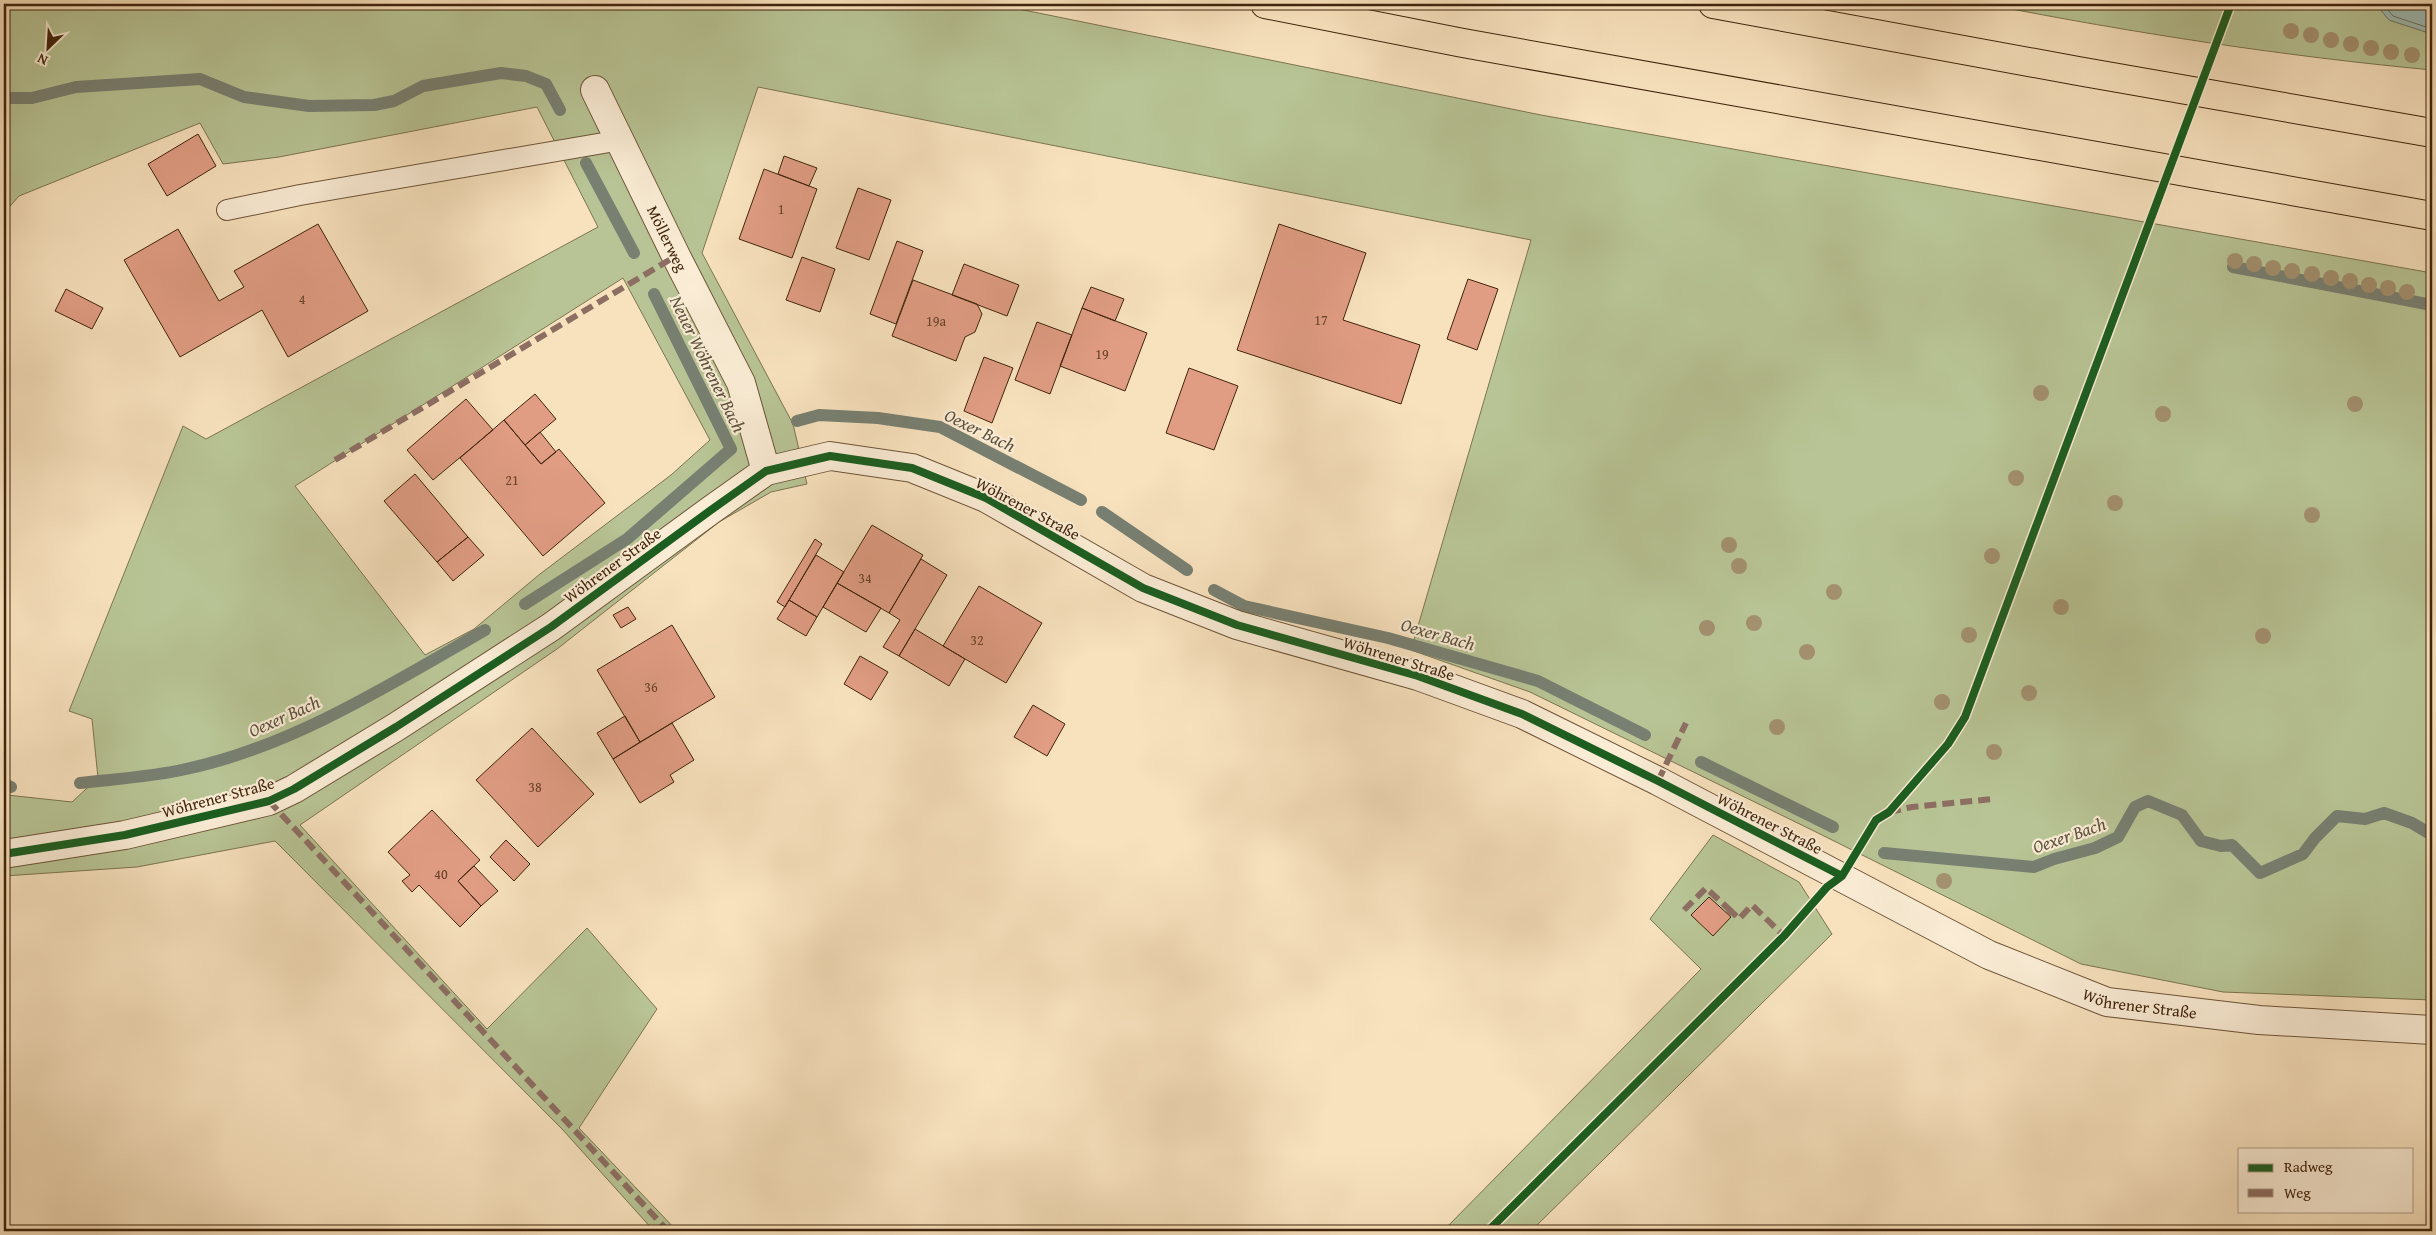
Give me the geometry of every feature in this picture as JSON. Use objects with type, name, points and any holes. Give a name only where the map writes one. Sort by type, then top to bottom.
[{"type":"highway","points":[[1265,4],[1463,43],[2432,216]]},
{"type":"highway","points":[[1713,4],[2078,72],[2432,133]]},
{"type":"street","name":"Möllerweg","points":[[596,90],[676,256],[741,383],[766,471]]},
{"type":"street","name":"Wöhrener Straße","points":[[4,854],[125,835],[196,820],[269,801],[294,789],[551,627],[766,471],[830,456],[912,468],[986,498],[1143,588],[1236,625],[1418,676],[1522,714],[1658,780],[1842,876],[1882,901],[1989,955],[2107,1002],[2259,1020],[2432,1030]]},
{"type":"lane","points":[[227,210],[300,195],[621,140]]},
{"type":"green space","points":[[4,4],[994,4],[1541,115],[2432,273],[2432,1000],[2223,992],[2081,964],[1530,692],[1411,650],[1531,240],[758,87],[702,253],[793,424],[807,484],[771,492],[719,522],[557,649],[300,825],[487,1029],[587,928],[657,1009],[579,1128],[677,1231],[654,1231],[562,1129],[275,841],[137,867],[4,876],[4,787],[7,795],[72,802],[98,778],[92,719],[69,711],[183,426],[206,439],[598,227],[537,107],[279,157],[223,164],[200,123],[19,196],[4,213]],"holes":[[[623,278],[710,440],[671,475],[540,574],[474,629],[425,655],[295,486]]]},
{"type":"green space","points":[[1986,4],[2376,4],[2389,20],[2432,34],[2432,70],[2208,43]]},
{"type":"green space","points":[[1713,835],[1799,882],[1832,934],[1531,1231],[1443,1231],[1701,969],[1650,919]]},
{"type":"water","points":[[2376,4],[2432,4],[2432,34],[2389,20]]},
{"type":"building","points":[[198,134],[216,166],[167,196],[148,164]]},
{"type":"building","points":[[784,156],[817,168],[809,186],[778,174]]},
{"type":"building","points":[[764,169],[817,189],[792,258],[739,239]]},
{"type":"building","points":[[858,188],[891,200],[869,260],[836,248]]},
{"type":"building","points":[[318,224],[368,311],[288,357],[262,310],[180,357],[124,260],[178,229],[219,301],[244,287],[234,271]]},
{"type":"building","points":[[1279,224],[1366,253],[1343,320],[1420,345],[1401,404],[1237,350]]},
{"type":"building","points":[[897,241],[923,251],[896,324],[870,314]]},
{"type":"building","points":[[802,257],[835,269],[820,312],[786,300]]},
{"type":"building","points":[[964,264],[1019,285],[1007,316],[952,295]]},
{"type":"building","points":[[1468,279],[1498,289],[1477,350],[1447,339]]},
{"type":"building","points":[[913,280],[977,304],[982,314],[975,332],[965,337],[956,361],[892,336]]},
{"type":"building","points":[[1091,287],[1124,299],[1115,321],[1082,308]]},
{"type":"building","points":[[66,289],[103,308],[92,329],[55,311]]},
{"type":"building","points":[[1082,308],[1147,333],[1125,391],[1060,366]]},
{"type":"building","points":[[1037,322],[1072,335],[1050,394],[1015,380]]},
{"type":"building","points":[[984,357],[1013,368],[992,423],[964,411]]},
{"type":"building","points":[[1189,368],[1238,386],[1214,450],[1166,433]]},
{"type":"building","points":[[535,394],[556,419],[525,445],[504,420]]},
{"type":"building","points":[[466,399],[493,430],[433,480],[407,450]]},
{"type":"building","points":[[504,420],[541,464],[559,449],[605,503],[543,556],[460,458]]},
{"type":"building","points":[[540,432],[556,452],[541,464],[525,445]]},
{"type":"building","points":[[415,474],[468,537],[437,562],[384,501]]},
{"type":"building","points":[[872,525],[923,555],[889,613],[837,583]]},
{"type":"building","points":[[468,537],[484,555],[453,581],[437,562]]},
{"type":"building","points":[[815,539],[822,544],[785,607],[777,602]]},
{"type":"building","points":[[816,555],[844,572],[817,617],[789,600]]},
{"type":"building","points":[[921,559],[947,575],[899,656],[883,647],[900,620],[889,613]]},
{"type":"building","points":[[837,583],[881,608],[866,632],[823,607]]},
{"type":"building","points":[[979,586],[1042,623],[1006,683],[943,646]]},
{"type":"building","points":[[789,600],[817,617],[806,636],[777,619]]},
{"type":"building","points":[[628,607],[636,619],[621,628],[613,615]]},
{"type":"building","points":[[672,625],[715,697],[640,742],[597,670]]},
{"type":"building","points":[[915,629],[965,659],[949,686],[899,656]]},
{"type":"building","points":[[860,656],[888,672],[871,700],[844,684]]},
{"type":"building","points":[[1033,705],[1065,724],[1047,756],[1014,737]]},
{"type":"building","points":[[625,716],[640,742],[613,759],[597,733]]},
{"type":"building","points":[[672,723],[694,760],[670,775],[674,782],[640,803],[613,759]]},
{"type":"building","points":[[532,728],[594,794],[538,847],[476,780]]},
{"type":"building","points":[[432,810],[480,860],[458,881],[481,906],[460,927],[419,885],[412,892],[402,881],[410,875],[388,852]]},
{"type":"building","points":[[506,840],[530,864],[514,881],[490,857]]},
{"type":"building","points":[[474,866],[498,891],[481,906],[458,881]]},
{"type":"building","points":[[1709,897],[1731,917],[1713,936],[1691,915]]},
{"type":"waterway","name":"Neuer Wöhrener Bach","points":[[4,98],[32,98],[76,87],[200,79],[244,97],[309,106],[374,105],[394,101],[423,86],[501,73],[526,76],[546,84],[560,110]]},
{"type":"waterway","name":"Neuer Wöhrener Bach","points":[[586,163],[634,253]]},
{"type":"waterway","points":[[2233,267],[2432,305]]},
{"type":"waterway","name":"Oexer Bach","points":[[525,604],[627,539],[731,449],[654,294]]},
{"type":"waterway","name":"Oexer Bach","points":[[797,421],[819,415],[878,418],[940,427],[1081,500]]},
{"type":"waterway","name":"Oexer Bach","points":[[1102,512],[1187,570]]},
{"type":"waterway","name":"Oexer Bach","points":[[1214,590],[1244,606],[1388,638],[1538,681],[1645,735]]},
{"type":"waterway","name":"Oexer Bach","points":[[80,783],[173,772],[225,759],[264,745],[340,711],[485,630]]},
{"type":"waterway","name":"Oexer Bach","points":[[1701,762],[1833,827]]},
{"type":"waterway","name":"Oexer Bach","points":[[4,784],[11,787]]},
{"type":"waterway","name":"Oexer Bach","points":[[1884,853],[2034,867],[2054,859],[2095,848],[2118,837],[2135,807],[2148,801],[2182,815],[2201,841],[2221,846],[2232,845],[2260,873],[2303,854],[2315,838],[2337,816],[2365,819],[2384,813],[2412,823],[2432,835]]},
{"type":"marked path","points":[[335,460],[676,256]]},
{"type":"marked path","points":[[1658,781],[1686,723]]},
{"type":"marked path","points":[[1889,812],[1912,807],[1993,799]]},
{"type":"marked path","points":[[269,801],[668,1231]]},
{"type":"marked path","points":[[1684,910],[1706,888],[1731,911]]},
{"type":"marked path","points":[[1728,914],[1731,911],[1739,919],[1752,905],[1784,936]]},
{"type":"cycle path","points":[[1488,1231],[1784,936],[1827,887],[1842,876],[1876,820],[1889,812],[1948,744],[1965,717],[2231,4]]},
{"type":"cycle path","points":[[4,854],[125,835],[269,801],[294,789],[396,727],[551,627],[766,471],[830,456],[912,468],[986,498],[1143,588],[1237,625],[1418,676],[1522,714],[1658,781],[1842,876]]}]
